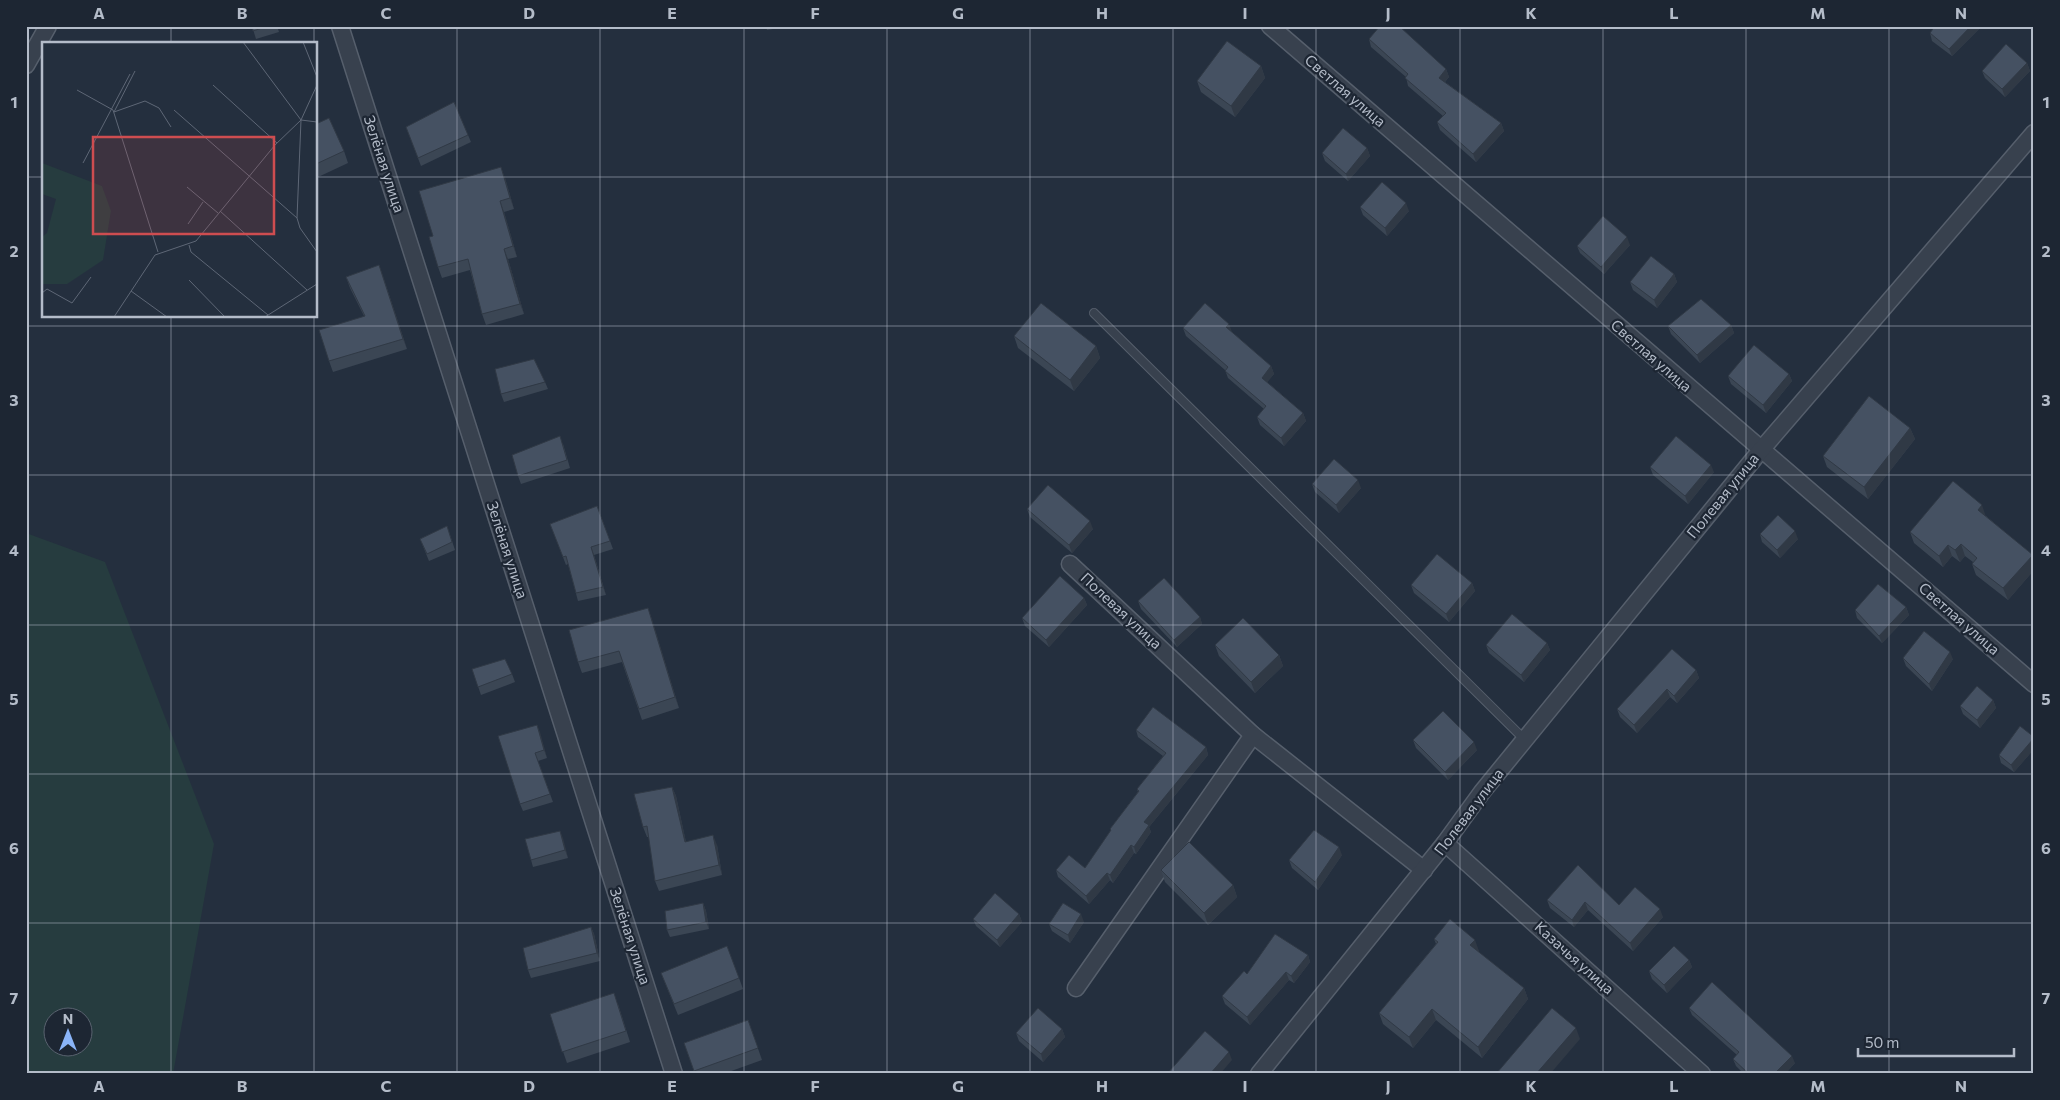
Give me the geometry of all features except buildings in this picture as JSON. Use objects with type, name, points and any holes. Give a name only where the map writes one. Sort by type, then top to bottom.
[{"type":"street","points":[[26,65],[48,26]]},
{"type":"street","name":"Зелёная улица","points":[[340,26],[674,1074]]},
{"type":"street","name":"Светлая улица","points":[[1270,26],[2034,684]]},
{"type":"street","name":"Полевая улица","points":[[1259,1074],[1424,870],[1482,792],[1761,450],[2034,133]]},
{"type":"street","name":"Полевая улица","points":[[1070,564],[1253,735],[1424,870]]},
{"type":"street","points":[[1076,988],[1253,735]]},
{"type":"street","name":"Казачья улица","points":[[1445,843],[1702,1074]]},
{"type":"lane","points":[[1094,313],[1525,740]]},
{"type":"green space","points":[[26,533],[105,562],[214,844],[173,1074],[26,1074]]}]
